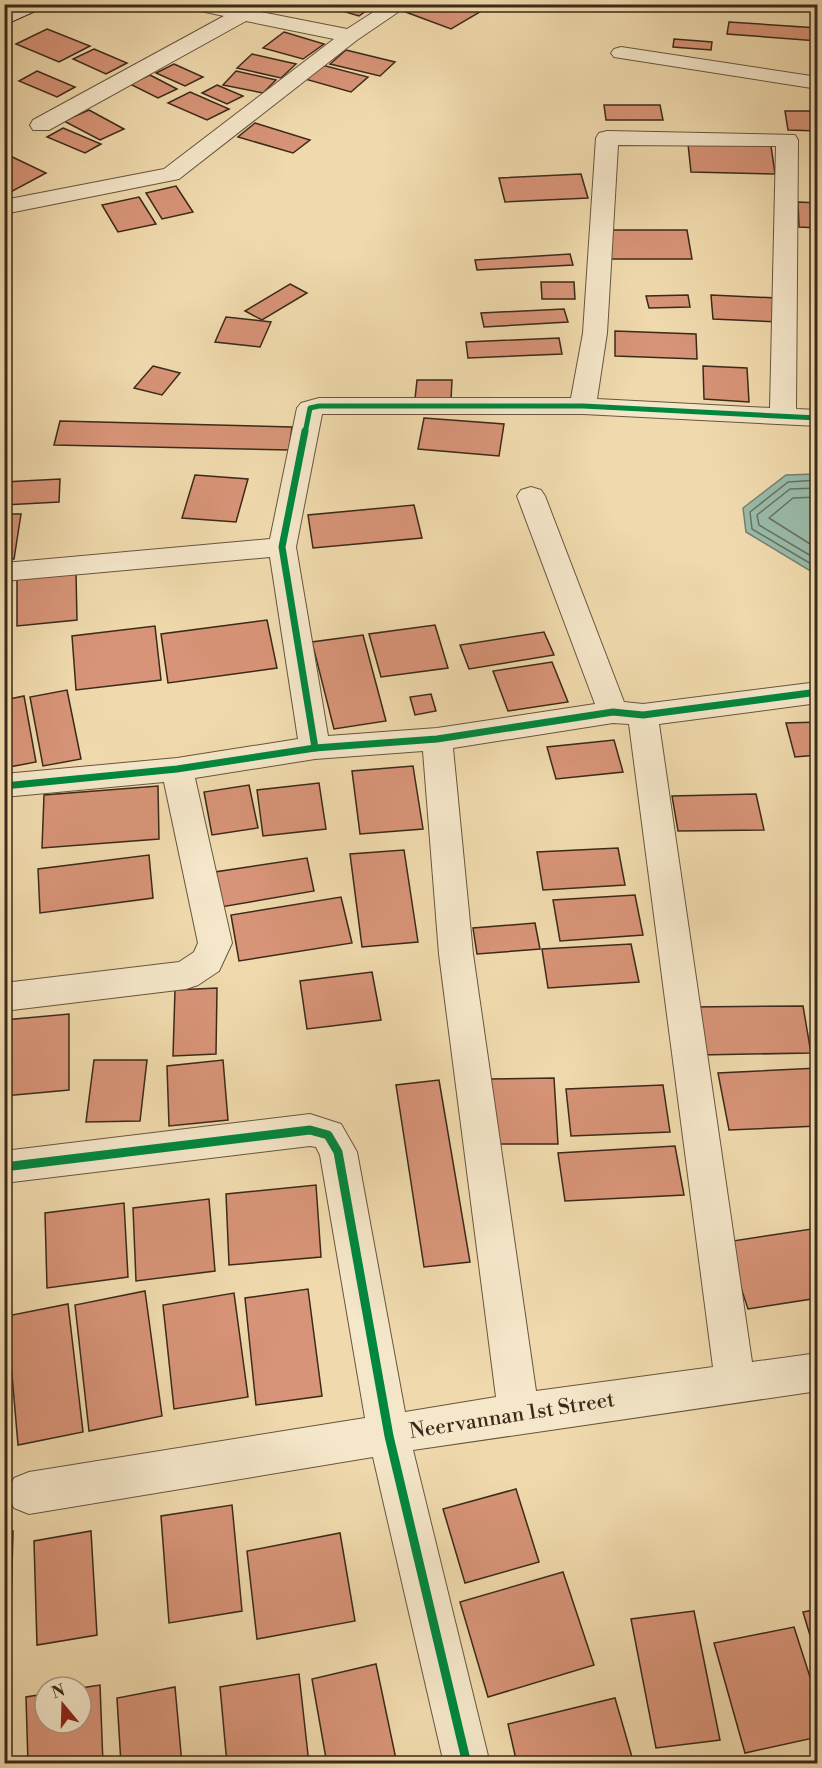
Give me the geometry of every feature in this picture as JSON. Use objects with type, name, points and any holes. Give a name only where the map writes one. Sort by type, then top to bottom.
[{"type":"street","points":[[4,19],[35,4]]},
{"type":"street","points":[[194,4],[243,16],[350,36]]},
{"type":"street","points":[[41,125],[243,16],[261,4]]},
{"type":"street","points":[[4,207],[171,174],[350,36],[400,4]]},
{"type":"street","points":[[621,53],[818,83]]},
{"type":"street","points":[[584,406],[595,333],[607,138],[787,140],[783,416]]},
{"type":"street","points":[[315,748],[282,547],[310,408],[319,406],[584,406],[818,418]]},
{"type":"street","points":[[531,496],[628,713],[735,1382]]},
{"type":"street","points":[[4,572],[282,547]]},
{"type":"street","points":[[4,786],[177,770],[315,748],[437,739],[628,713],[818,692]]},
{"type":"street","points":[[437,739],[456,954],[519,1413]]},
{"type":"street","points":[[4,997],[186,975],[207,961],[215,943],[177,770]]},
{"type":"street","points":[[4,1167],[310,1130],[328,1135],[339,1152],[389,1436],[467,1764]]},
{"type":"street","name":"Neervannan 1st Street","points":[[29,1493],[519,1413],[818,1372]]},
{"type":"water","points":[[818,474],[817,575],[746,532],[743,508],[786,475]]},
{"type":"building","points":[[327,4],[376,4],[359,16],[325,6]]},
{"type":"building","points":[[415,4],[460,4],[480,12],[451,29],[403,11]]},
{"type":"building","points":[[729,22],[818,28],[818,41],[727,34]]},
{"type":"building","points":[[47,29],[90,46],[59,62],[16,44]]},
{"type":"building","points":[[284,32],[324,44],[303,59],[263,48]]},
{"type":"building","points":[[674,39],[712,42],[711,50],[673,47]]},
{"type":"building","points":[[94,49],[127,63],[106,74],[73,59]]},
{"type":"building","points":[[346,50],[395,62],[380,76],[330,64]]},
{"type":"building","points":[[252,54],[296,64],[281,78],[237,68]]},
{"type":"building","points":[[174,64],[203,77],[185,86],[156,73]]},
{"type":"building","points":[[322,65],[368,77],[351,92],[305,79]]},
{"type":"building","points":[[37,71],[75,87],[57,97],[19,81]]},
{"type":"building","points":[[236,71],[276,80],[263,93],[223,85]]},
{"type":"building","points":[[150,75],[177,89],[158,98],[130,84]]},
{"type":"building","points":[[217,85],[243,96],[227,104],[202,93]]},
{"type":"building","points":[[190,92],[229,109],[207,120],[168,103]]},
{"type":"building","points":[[604,105],[660,105],[663,120],[606,120]]},
{"type":"building","points":[[89,110],[124,129],[100,140],[64,121]]},
{"type":"building","points":[[785,111],[818,111],[818,131],[788,130]]},
{"type":"building","points":[[255,123],[310,140],[293,153],[238,137]]},
{"type":"building","points":[[63,128],[101,144],[85,153],[47,137]]},
{"type":"building","points":[[688,144],[771,146],[775,174],[691,172]]},
{"type":"building","points":[[4,153],[46,173],[7,194],[4,192]]},
{"type":"building","points":[[581,174],[588,198],[505,202],[499,178]]},
{"type":"building","points":[[811,176],[818,176],[818,196],[812,196]]},
{"type":"building","points":[[176,186],[193,212],[162,219],[146,193]]},
{"type":"building","points":[[139,197],[156,224],[118,232],[102,205]]},
{"type":"building","points":[[798,202],[818,203],[818,228],[799,227]]},
{"type":"building","points":[[602,230],[687,230],[692,259],[605,259]]},
{"type":"building","points":[[570,254],[573,265],[477,270],[475,260]]},
{"type":"building","points":[[541,282],[574,282],[575,299],[542,299]]},
{"type":"building","points":[[290,284],[307,293],[262,320],[245,311]]},
{"type":"building","points":[[688,295],[690,307],[649,308],[646,296]]},
{"type":"building","points":[[711,295],[777,298],[779,322],[713,319]]},
{"type":"building","points":[[564,309],[568,322],[484,327],[481,313]]},
{"type":"building","points":[[226,317],[271,322],[260,347],[215,342]]},
{"type":"building","points":[[615,331],[696,334],[697,359],[615,356]]},
{"type":"building","points":[[559,338],[562,354],[468,358],[466,342]]},
{"type":"building","points":[[153,366],[180,373],[162,395],[134,388]]},
{"type":"building","points":[[703,366],[747,368],[749,402],[704,399]]},
{"type":"building","points":[[417,380],[452,380],[451,400],[415,399]]},
{"type":"building","points":[[424,418],[504,424],[499,456],[418,449]]},
{"type":"building","points":[[60,421],[292,427],[289,450],[54,445]]},
{"type":"building","points":[[195,475],[248,479],[236,522],[182,518]]},
{"type":"building","points":[[60,479],[59,502],[4,505],[4,482]]},
{"type":"building","points":[[414,505],[422,538],[313,548],[308,515]]},
{"type":"building","points":[[4,514],[21,514],[14,559],[4,559]]},
{"type":"building","points":[[76,573],[77,620],[17,626],[17,578]]},
{"type":"building","points":[[267,620],[277,668],[168,683],[161,634]]},
{"type":"building","points":[[435,625],[448,668],[381,677],[369,634]]},
{"type":"building","points":[[155,626],[161,680],[76,690],[72,636]]},
{"type":"building","points":[[544,632],[554,655],[469,669],[460,645]]},
{"type":"building","points":[[363,635],[386,721],[334,729],[312,642]]},
{"type":"building","points":[[552,662],[568,702],[508,711],[493,671]]},
{"type":"building","points":[[67,690],[81,759],[43,766],[30,697]]},
{"type":"building","points":[[431,694],[436,711],[415,715],[410,697]]},
{"type":"building","points":[[24,696],[36,762],[4,768],[4,700]]},
{"type":"building","points":[[818,722],[818,755],[795,757],[786,723]]},
{"type":"building","points":[[614,740],[623,772],[556,779],[547,747]]},
{"type":"building","points":[[413,766],[423,829],[360,834],[352,771]]},
{"type":"building","points":[[319,783],[326,829],[263,836],[257,790]]},
{"type":"building","points":[[249,785],[258,828],[212,835],[204,792]]},
{"type":"building","points":[[158,786],[159,839],[42,848],[44,795]]},
{"type":"building","points":[[756,794],[764,830],[678,831],[672,796]]},
{"type":"building","points":[[618,848],[625,885],[543,890],[537,852]]},
{"type":"building","points":[[404,850],[418,942],[362,947],[350,854]]},
{"type":"building","points":[[149,855],[153,898],[40,913],[38,869]]},
{"type":"building","points":[[307,858],[314,891],[221,907],[215,872]]},
{"type":"building","points":[[635,895],[643,935],[560,941],[553,900]]},
{"type":"building","points":[[341,897],[352,943],[239,961],[231,915]]},
{"type":"building","points":[[535,923],[540,949],[477,954],[473,928]]},
{"type":"building","points":[[631,944],[639,982],[548,988],[542,949]]},
{"type":"building","points":[[372,972],[381,1020],[307,1029],[300,981]]},
{"type":"building","points":[[217,988],[216,1054],[173,1056],[175,990]]},
{"type":"building","points":[[803,1006],[811,1053],[699,1055],[692,1007]]},
{"type":"building","points":[[69,1014],[69,1090],[4,1096],[4,1020]]},
{"type":"building","points":[[94,1060],[147,1060],[140,1121],[86,1122]]},
{"type":"building","points":[[223,1060],[228,1120],[169,1126],[167,1066]]},
{"type":"building","points":[[818,1068],[818,1126],[729,1130],[718,1073]]},
{"type":"building","points":[[554,1078],[558,1144],[492,1144],[489,1079]]},
{"type":"building","points":[[439,1080],[470,1262],[424,1267],[396,1085]]},
{"type":"building","points":[[663,1085],[670,1132],[571,1136],[566,1089]]},
{"type":"building","points":[[675,1146],[684,1195],[565,1201],[558,1153]]},
{"type":"building","points":[[316,1185],[321,1257],[229,1265],[226,1194]]},
{"type":"building","points":[[209,1199],[215,1271],[136,1281],[133,1208]]},
{"type":"building","points":[[124,1203],[128,1277],[47,1288],[45,1213]]},
{"type":"building","points":[[818,1228],[818,1298],[748,1309],[726,1242]]},
{"type":"building","points":[[308,1289],[322,1396],[256,1405],[245,1298]]},
{"type":"building","points":[[145,1291],[162,1416],[89,1431],[75,1305]]},
{"type":"building","points":[[234,1293],[248,1397],[174,1409],[163,1305]]},
{"type":"building","points":[[68,1304],[83,1432],[18,1445],[7,1316]]},
{"type":"building","points":[[516,1489],[539,1562],[465,1583],[443,1509]]},
{"type":"building","points":[[232,1505],[242,1611],[169,1623],[161,1516]]},
{"type":"building","points":[[13,1531],[10,1647],[4,1648],[4,1532]]},
{"type":"building","points":[[91,1531],[97,1635],[37,1645],[34,1541]]},
{"type":"building","points":[[340,1533],[355,1621],[257,1639],[247,1551]]},
{"type":"building","points":[[563,1572],[594,1665],[488,1697],[460,1602]]},
{"type":"building","points":[[818,1609],[818,1662],[803,1612]]},
{"type":"building","points":[[694,1611],[720,1740],[656,1748],[631,1619]]},
{"type":"building","points":[[794,1627],[818,1702],[818,1737],[745,1753],[714,1643]]},
{"type":"building","points":[[376,1664],[397,1764],[327,1764],[312,1679]]},
{"type":"building","points":[[299,1674],[309,1764],[227,1764],[220,1687]]},
{"type":"building","points":[[100,1685],[103,1764],[28,1764],[26,1697],[33,1696],[33,1735],[93,1735],[93,1686]]},
{"type":"building","points":[[175,1687],[182,1764],[121,1764],[117,1698]]},
{"type":"building","points":[[615,1698],[634,1764],[517,1764],[508,1724]]},
{"type":"cycle path","points":[[315,748],[282,547],[310,408],[319,406],[583,406],[818,418]]},
{"type":"cycle path","points":[[4,786],[177,769],[315,748],[437,739],[613,712],[643,715],[818,692]]},
{"type":"cycle path","points":[[4,1167],[310,1130],[328,1135],[338,1152],[389,1436],[467,1764]]}]
